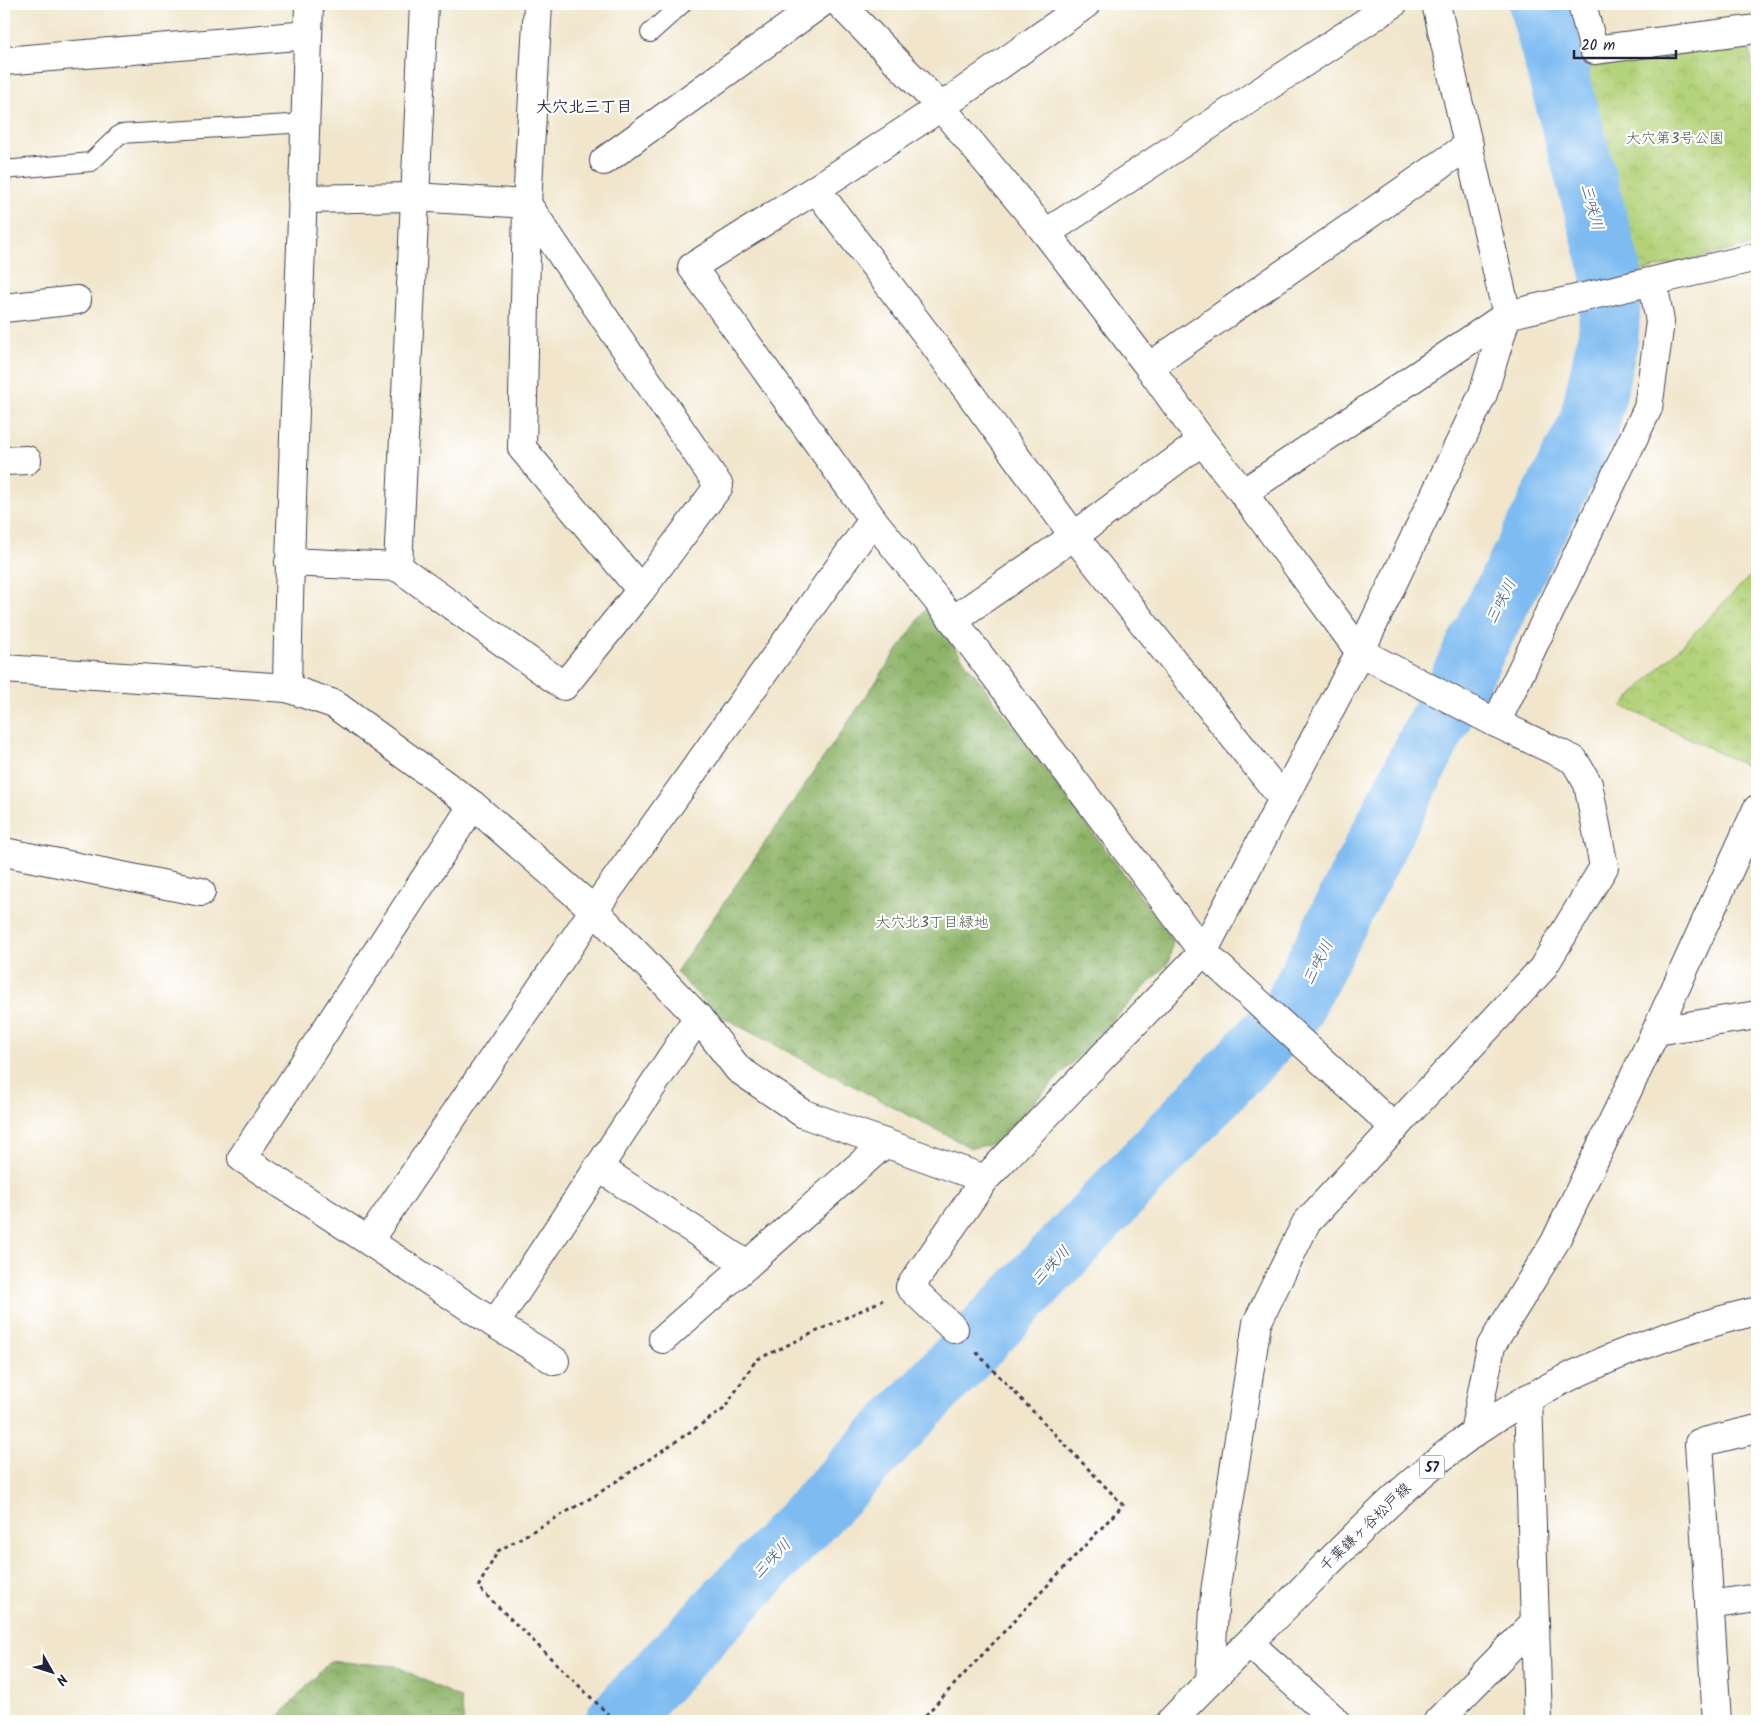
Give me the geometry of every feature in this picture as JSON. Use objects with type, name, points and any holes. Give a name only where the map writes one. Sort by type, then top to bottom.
[{"type":"street","points":[[286,688],[306,123],[308,4]]},
{"type":"street","points":[[398,567],[424,4]]},
{"type":"street","points":[[538,4],[527,204],[522,448],[641,590]]},
{"type":"street","points":[[604,161],[820,4]]},
{"type":"street","points":[[840,4],[941,107],[1046,233],[1149,367],[1202,442],[1243,493],[1360,652],[1496,723],[1574,760],[1588,784],[1604,868],[1542,968],[1306,1223],[1257,1323],[1215,1592],[1210,1680]]},
{"type":"street","points":[[1046,233],[1392,4]]},
{"type":"street","points":[[954,1329],[910,1287],[985,1179],[1203,952],[1360,652],[1483,394],[1507,315],[1436,4]]},
{"type":"street","points":[[1582,4],[1594,50],[1757,29]]},
{"type":"street","points":[[1085,5],[941,107],[692,267],[873,520],[953,620],[1203,952],[1395,1128]]},
{"type":"street","points":[[4,61],[308,35]]},
{"type":"street","points":[[1149,367],[1469,145]]},
{"type":"street","points":[[816,189],[933,342],[1074,536],[1283,799]]},
{"type":"street","points":[[302,199],[414,196],[527,204]]},
{"type":"street","points":[[289,562],[398,567],[564,686],[641,590],[719,486],[527,204]]},
{"type":"street","points":[[1243,493],[1507,315],[1757,258]]},
{"type":"street","points":[[1496,723],[1648,408],[1660,322],[1653,282]]},
{"type":"street","points":[[4,308],[77,300]]},
{"type":"street","points":[[953,620],[1074,536],[1202,442]]},
{"type":"street","points":[[369,1240],[594,910],[873,520]]},
{"type":"street","points":[[4,669],[286,688],[334,704],[473,805],[594,910],[698,1017],[738,1069],[804,1114],[985,1179]]},
{"type":"street","points":[[473,805],[242,1158],[494,1324],[555,1361]]},
{"type":"street","points":[[1474,1433],[1491,1346],[1555,1242],[1656,1030],[1757,809]]},
{"type":"street","points":[[4,852],[201,892]]},
{"type":"street","points":[[1656,1030],[1757,1015]]},
{"type":"street","points":[[494,1324],[698,1017]]},
{"type":"street","points":[[663,1339],[885,1142]]},
{"type":"street","points":[[598,1167],[747,1265]]},
{"type":"street","name":"千葉鎌ヶ谷松戸線","points":[[1171,1721],[1355,1535],[1416,1479],[1474,1433],[1528,1398],[1611,1357],[1654,1340],[1757,1311]]},
{"type":"street","points":[[1528,1398],[1538,1721]]},
{"type":"street","points":[[1717,1721],[1699,1443],[1757,1429]]},
{"type":"street","points":[[1709,1605],[1757,1598]]},
{"type":"street","points":[[1438,1721],[1534,1623]]},
{"type":"street","points":[[1249,1643],[1336,1721]]},
{"type":"lane","points":[[650,33],[682,4]]},
{"type":"lane","points":[[4,170],[91,162],[120,134],[306,123]]},
{"type":"path","points":[[615,1721],[478,1587],[498,1551],[596,1495],[724,1409],[756,1360],[910,1287]]},
{"type":"path","points":[[920,1721],[1123,1505],[954,1329]]},
{"type":"green space","name":"大穴第3号公園","points":[[1749,43],[1757,106],[1757,180],[1754,182],[1757,244],[1621,276],[1576,70]]},
{"type":"green space","points":[[1757,569],[1757,771],[1622,706]]},
{"type":"green space","name":"大穴北3丁目緑地","points":[[926,609],[1173,940],[1169,962],[994,1144],[971,1148],[716,1014],[676,972]]},
{"type":"green space","points":[[330,1661],[396,1666],[460,1698],[464,1721],[275,1721]]},
{"type":"waterway","name":"三咲川","points":[[616,1721],[1292,1011],[1589,425],[1608,338],[1612,275],[1539,4]]},
{"type":"district","name":"大穴北三丁目","points":[[584,106]]}]
